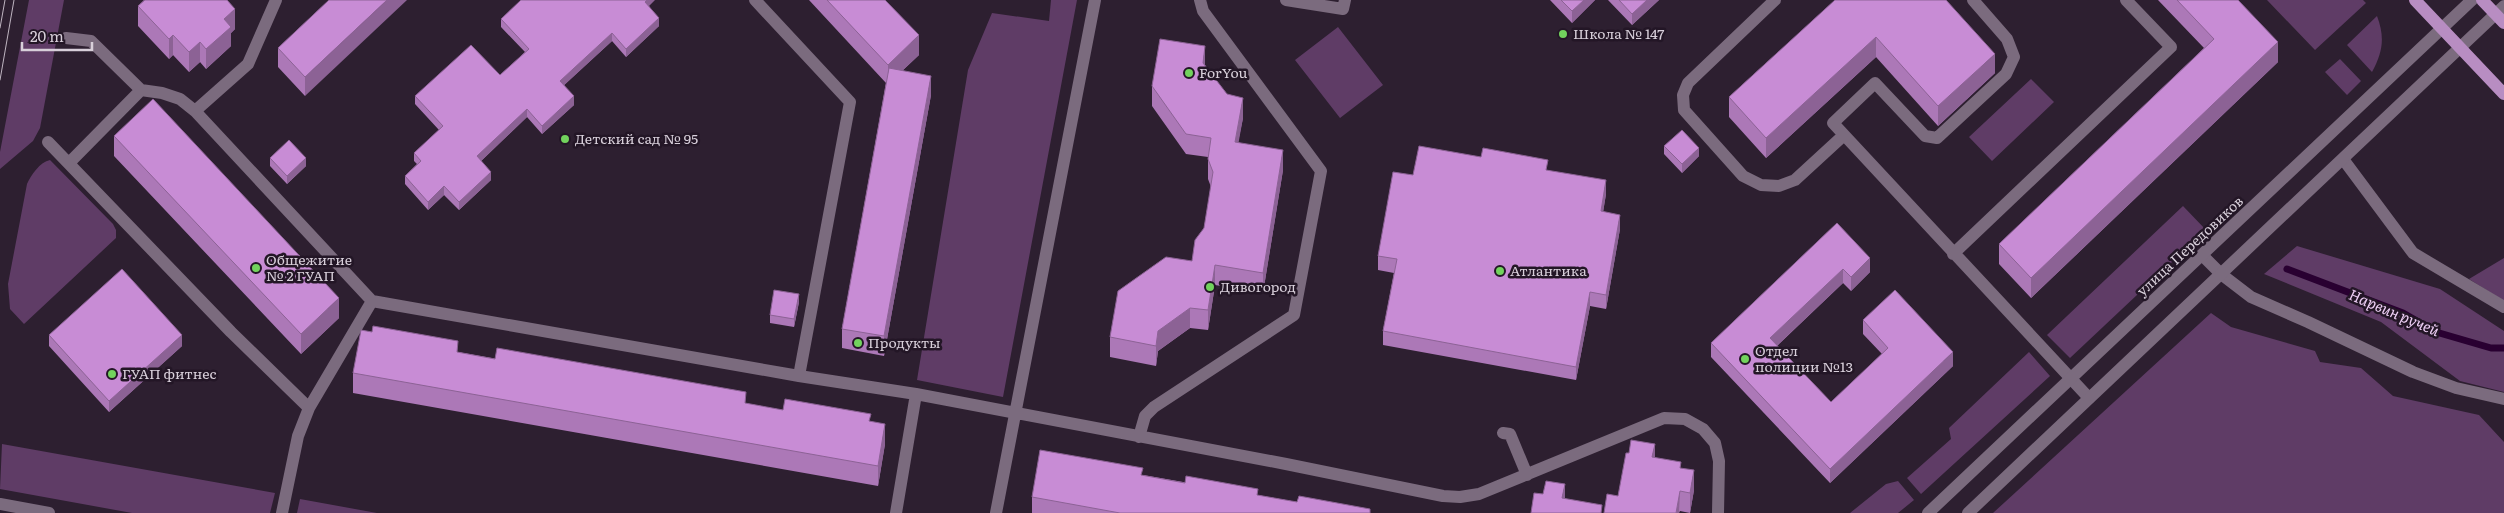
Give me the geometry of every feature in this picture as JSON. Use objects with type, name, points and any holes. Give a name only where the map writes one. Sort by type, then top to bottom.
[{"type":"main road","points":[[2415,0],[2504,94]]},
{"type":"main road","points":[[2482,0],[2501,15]]},
{"type":"street","points":[[195,112],[248,64],[276,0]]},
{"type":"street","points":[[755,0],[850,102],[799,376]]},
{"type":"street","points":[[996,513],[1096,0]]},
{"type":"street","points":[[1139,437],[1145,416],[1154,407],[1294,315],[1321,171],[1203,11],[1200,0]]},
{"type":"street","points":[[1286,0],[1343,9],[1345,0]]},
{"type":"street","points":[[1775,0],[1688,83],[1683,95],[1684,110],[1743,176],[1760,185],[1778,186],[1796,180],[1844,135]]},
{"type":"street","points":[[1973,0],[2006,39],[2014,57],[2006,74],[1937,138],[1925,136],[1875,83],[1832,123],[2089,398]]},
{"type":"street","points":[[1953,254],[2171,47],[2126,0]]},
{"type":"street","name":"улица Передовиков","points":[[1928,513],[2472,0]]},
{"type":"street","points":[[1968,513],[2460,48],[2501,15]]},
{"type":"street","points":[[66,38],[91,41],[141,90],[162,92],[180,99],[195,112],[372,301],[799,376],[916,394],[1286,464],[1443,496],[1460,497],[1479,494],[1664,418],[1685,419],[1703,429],[1715,444],[1719,461],[1718,513]]},
{"type":"street","points":[[70,162],[141,90]]},
{"type":"street","points":[[48,142],[70,162],[231,332],[309,408]]},
{"type":"street","points":[[2343,159],[2413,253],[2504,307]]},
{"type":"street","points":[[2202,254],[2221,274],[2251,297],[2413,372],[2456,388],[2504,399]]},
{"type":"street","points":[[282,513],[298,436],[309,408],[372,301]]},
{"type":"street","points":[[896,513],[916,394]]},
{"type":"street","points":[[1502,433],[1510,434],[1527,475]]},
{"type":"street","points":[[0,504],[49,513]]},
{"type":"shaded area","points":[[29,0],[64,0],[40,128],[33,141],[0,169],[0,152]]},
{"type":"shaded area","points":[[1051,0],[1077,0],[1003,397],[917,380],[968,70],[992,13],[1049,21]]},
{"type":"shaded area","points":[[2267,0],[2363,0],[2366,3],[2315,50]]},
{"type":"shaded area","points":[[2377,16],[2380,24],[2382,44],[2379,58],[2372,72],[2347,45]]},
{"type":"shaded area","points":[[1338,27],[1383,85],[1340,118],[1295,60]]},
{"type":"shaded area","points":[[2340,59],[2361,81],[2347,95],[2325,72]]},
{"type":"shaded area","points":[[2031,79],[2054,102],[1992,161],[1969,137]]},
{"type":"shaded area","points":[[50,160],[113,224],[116,230],[116,238],[24,324],[10,309],[8,284],[27,184],[39,166]]},
{"type":"shaded area","points":[[2183,206],[2206,230],[2070,358],[2047,335]]},
{"type":"shaded area","points":[[2297,246],[2440,289],[2504,331],[2504,392],[2460,381],[2381,322],[2264,274]]},
{"type":"shaded area","points":[[2504,258],[2504,301],[2469,279]]},
{"type":"shaded area","points":[[2211,313],[2231,327],[2315,351],[2320,362],[2361,368],[2393,396],[2479,415],[2504,442],[2504,513],[1993,513]]},
{"type":"shaded area","points":[[2029,352],[2050,376],[1921,494],[1907,478],[1951,439],[1949,428]]},
{"type":"shaded area","points":[[2,444],[275,493],[270,513],[132,513],[0,489]]},
{"type":"shaded area","points":[[1898,481],[1914,500],[1898,513],[1850,513],[1886,484]]},
{"type":"shaded area","points":[[300,499],[377,513],[297,513]]},
{"type":"building","points":[[145,0],[227,0],[235,9],[224,19],[231,27],[206,49],[200,42],[189,52],[173,35],[169,39],[138,6]]},
{"type":"building","points":[[329,0],[387,0],[305,77],[278,48]]},
{"type":"building","points":[[521,0],[647,0],[645,2],[659,18],[626,49],[612,33],[560,81],[574,96],[542,126],[527,109],[477,156],[491,172],[459,202],[444,186],[428,202],[405,176],[421,161],[414,153],[443,126],[415,96],[471,45],[500,75],[529,49],[501,19]]},
{"type":"building","points":[[827,0],[885,0],[919,35],[888,65]]},
{"type":"building","points":[[1561,0],[1584,0],[1572,11]]},
{"type":"building","points":[[1619,0],[1647,0],[1632,14]]},
{"type":"building","points":[[1835,0],[1946,0],[1995,54],[1938,106],[1876,37],[1766,138],[1729,97]]},
{"type":"building","points":[[2177,0],[2238,0],[2278,42],[2031,278],[1999,244],[2214,39]]},
{"type":"building","points":[[1160,39],[1205,46],[1203,63],[1227,94],[1243,98],[1235,142],[1283,150],[1263,273],[1215,265],[1208,310],[1190,308],[1158,331],[1156,346],[1110,337],[1118,291],[1166,257],[1192,261],[1195,240],[1204,228],[1213,172],[1208,159],[1211,138],[1186,134],[1152,86]]},
{"type":"building","points":[[889,68],[931,76],[884,336],[842,329]]},
{"type":"building","name":"Общежитие № 2 ГУАП","points":[[153,99],[339,298],[301,334],[114,136]]},
{"type":"building","points":[[1682,130],[1699,148],[1682,164],[1664,146]]},
{"type":"building","points":[[289,140],[306,158],[287,176],[270,158]]},
{"type":"building","name":"Атлантика","points":[[1419,146],[1481,157],[1483,148],[1548,160],[1546,170],[1606,180],[1601,211],[1620,215],[1606,295],[1590,292],[1576,367],[1383,331],[1397,259],[1378,256],[1393,172],[1413,175]]},
{"type":"building","name":"Отдел полиции №13","points":[[1837,223],[1870,258],[1851,277],[1843,269],[1770,338],[1831,402],[1888,348],[1863,320],[1895,290],[1953,352],[1830,469],[1711,343]]},
{"type":"building","name":"ГУАП фитнес","points":[[122,269],[182,335],[109,401],[49,335]]},
{"type":"building","points":[[774,290],[799,294],[794,319],[770,315]]},
{"type":"building","points":[[373,326],[458,341],[457,352],[495,359],[497,348],[746,392],[745,403],[783,410],[785,399],[871,414],[869,421],[885,424],[878,466],[353,373],[361,330],[372,332]]},
{"type":"building","points":[[1631,440],[1655,444],[1652,457],[1681,462],[1680,468],[1694,470],[1690,493],[1680,491],[1676,513],[1604,513],[1607,494],[1618,496],[1626,453],[1629,453]]},
{"type":"building","points":[[1040,450],[1143,468],[1141,475],[1185,483],[1186,476],[1258,489],[1257,495],[1297,502],[1299,496],[1370,509],[1370,513],[1120,513],[1032,497]]},
{"type":"building","points":[[1546,481],[1565,484],[1562,498],[1602,505],[1601,513],[1531,513],[1534,493],[1543,494]]},
{"type":"waterway","name":"Нарвин ручей","points":[[2287,269],[2403,313],[2436,332],[2491,348],[2504,348]]},
{"type":"tram line","points":[[0,28],[5,0]]},
{"type":"tram line","points":[[0,80],[14,0]]},
{"type":"place","name":"Школа № 147","points":[[1563,34]]},
{"type":"place","name":"ForYou","points":[[1189,73]]},
{"type":"place","name":"Детский сад № 95","points":[[565,139]]},
{"type":"place","name":"Общежитие № 2 ГУАП","points":[[256,268]]},
{"type":"place","name":"Атлантика","points":[[1500,271]]},
{"type":"place","name":"Дивогород","points":[[1210,287]]},
{"type":"place","name":"Продукты","points":[[858,343]]},
{"type":"place","name":"Отдел полиции №13","points":[[1745,359]]},
{"type":"place","name":"ГУАП фитнес","points":[[112,374]]}]
